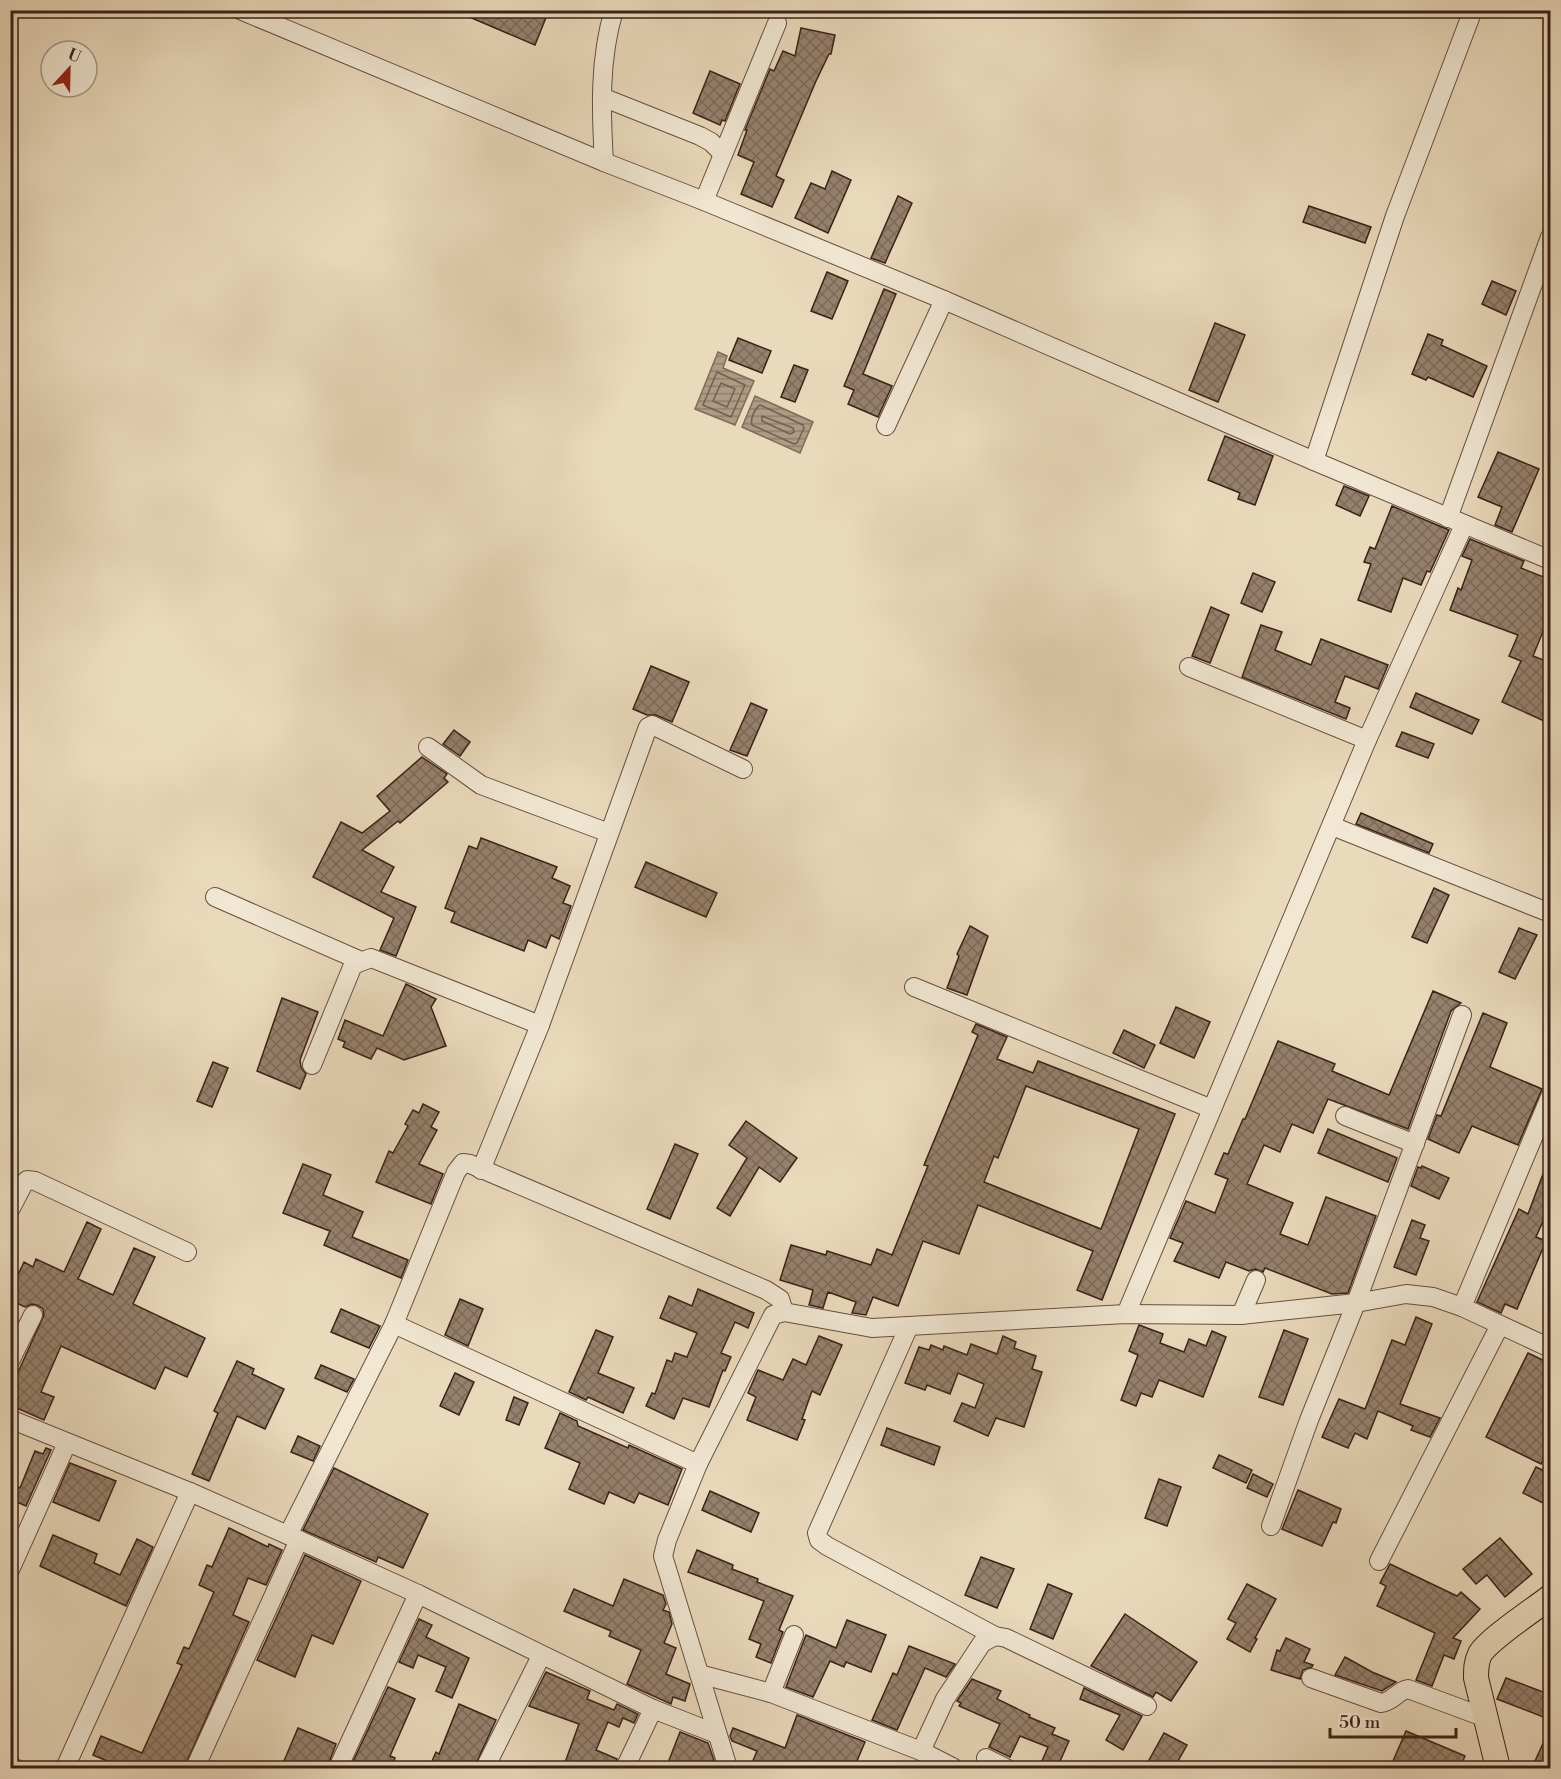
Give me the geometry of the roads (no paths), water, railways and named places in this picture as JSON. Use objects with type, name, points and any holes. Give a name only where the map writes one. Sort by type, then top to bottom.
[{"type":"main road","points":[[1498,1768],[1476,1678],[1476,1664],[1479,1656],[1493,1641],[1551,1597]]},
{"type":"street","points":[[240,10],[604,162],[944,300],[1314,461],[1551,560]]},
{"type":"street","points":[[604,162],[602,97],[607,33],[614,10]]},
{"type":"street","points":[[1314,461],[1395,216],[1473,10]]},
{"type":"street","points":[[704,201],[777,23]]},
{"type":"street","points":[[602,97],[700,136],[711,142],[723,154]]},
{"type":"street","points":[[1126,1314],[1332,826],[1456,521],[1545,266],[1551,237]]},
{"type":"street","points":[[886,426],[944,300]]},
{"type":"street","points":[[1189,667],[1367,740]]},
{"type":"street","points":[[481,1170],[540,1025],[650,725],[743,769]]},
{"type":"street","points":[[428,747],[481,784],[609,833]]},
{"type":"street","points":[[1332,826],[1551,913]]},
{"type":"street","points":[[214,897],[361,961]]},
{"type":"street","points":[[312,1065],[353,965],[371,958],[540,1025]]},
{"type":"street","points":[[914,987],[1212,1109]]},
{"type":"street","points":[[1271,1526],[1462,1015]]},
{"type":"street","points":[[1462,1307],[1551,1097]]},
{"type":"street","points":[[1345,1116],[1415,1144]]},
{"type":"street","points":[[195,1768],[294,1538],[394,1324],[456,1172],[464,1163],[766,1290],[780,1299],[784,1312]]},
{"type":"street","points":[[10,1210],[24,1183],[27,1180],[35,1181],[187,1252]]},
{"type":"street","points":[[1241,1315],[1256,1280]]},
{"type":"street","points":[[728,1768],[663,1556],[667,1540],[698,1464],[773,1315],[784,1312],[872,1328],[1126,1314],[1241,1315],[1356,1303],[1406,1294],[1432,1297],[1462,1307],[1551,1348]]},
{"type":"street","points":[[10,1361],[33,1315]]},
{"type":"street","points":[[394,1324],[698,1464]]},
{"type":"street","points":[[1379,1561],[1500,1325]]},
{"type":"street","points":[[909,1326],[817,1533],[819,1540],[995,1636],[1006,1638],[1147,1706]]},
{"type":"street","points":[[10,1419],[190,1492],[294,1538],[418,1594],[653,1709],[717,1734]]},
{"type":"street","points":[[10,1570],[68,1443]]},
{"type":"street","points":[[65,1768],[190,1492]]},
{"type":"street","points":[[338,1768],[418,1594]]},
{"type":"street","points":[[771,1693],[794,1635]]},
{"type":"street","points":[[921,1750],[945,1699],[982,1643],[995,1636]]},
{"type":"street","points":[[485,1768],[541,1656]]},
{"type":"street","points":[[699,1674],[771,1693],[921,1750],[954,1768]]},
{"type":"street","points":[[1311,1678],[1381,1703],[1390,1701],[1402,1690],[1408,1689],[1486,1718]]},
{"type":"street","points":[[625,1768],[653,1709]]},
{"type":"street","points":[[986,1758],[1006,1768]]},
{"type":"water","points":[[718,352],[727,356],[723,368],[754,381],[735,425],[695,409]]},
{"type":"water","points":[[755,396],[813,422],[800,453],[742,427]]}]
